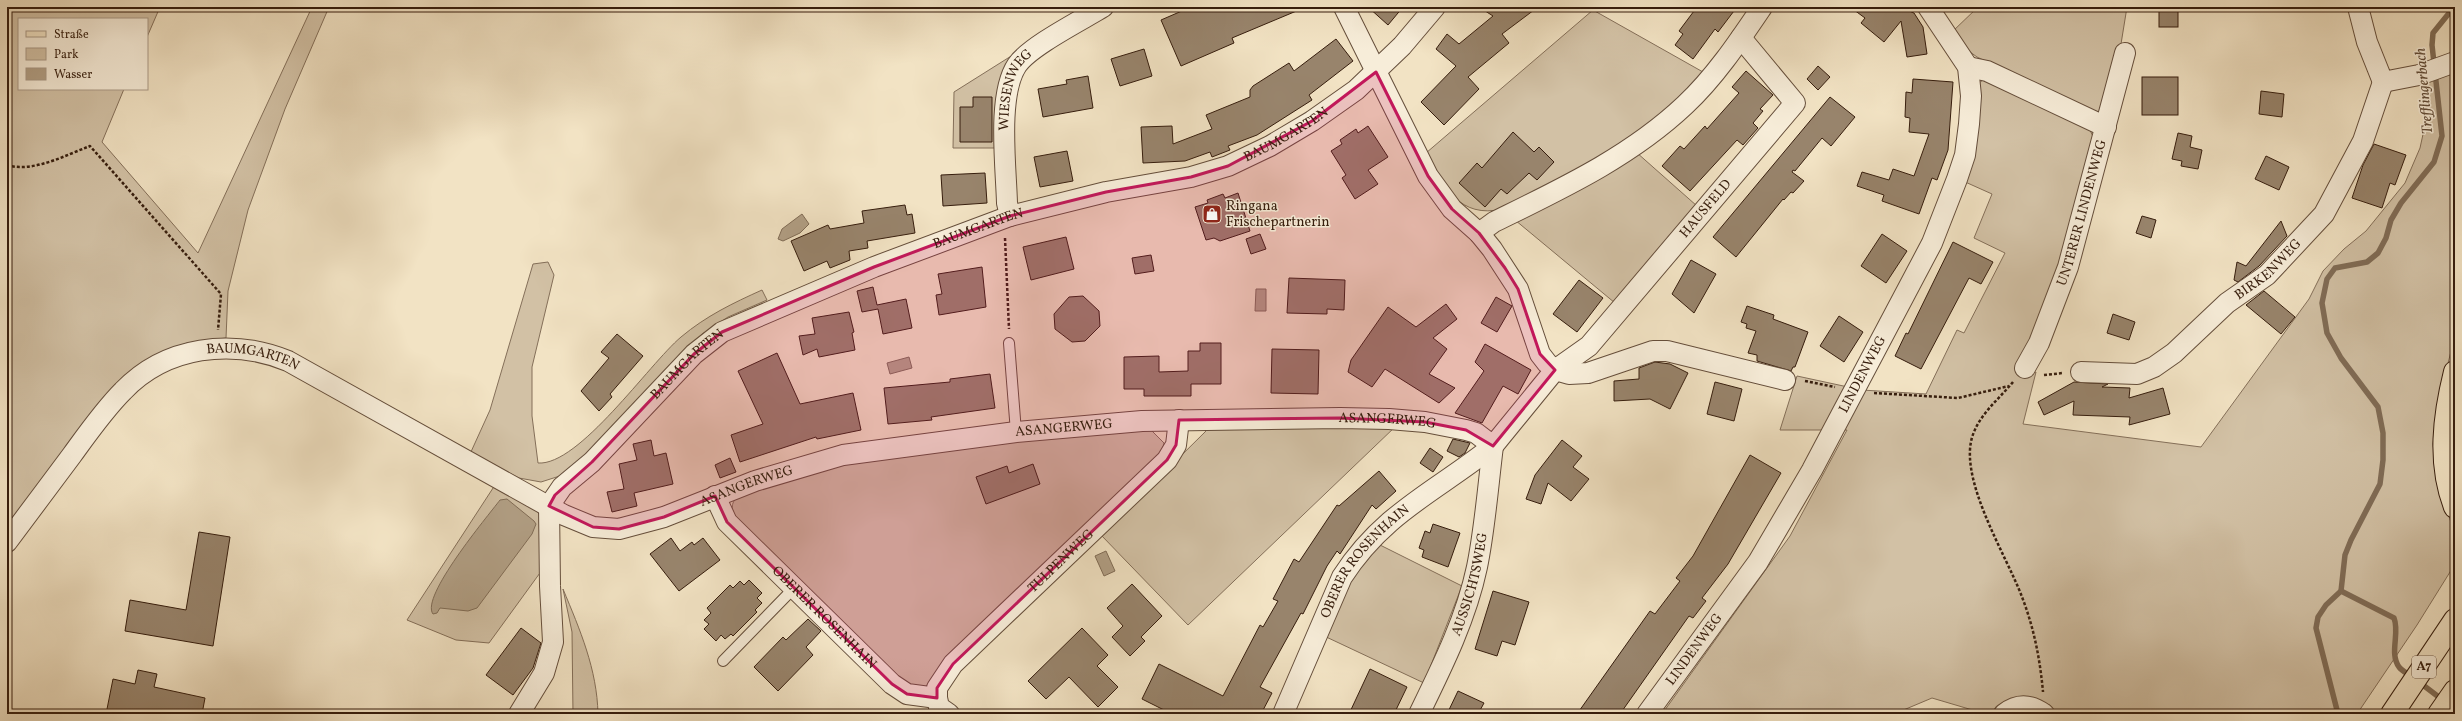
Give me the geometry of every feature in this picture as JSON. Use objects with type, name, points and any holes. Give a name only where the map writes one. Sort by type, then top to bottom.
[{"type":"main road","points":[[2455,372],[2448,401],[2443,438],[2446,474],[2455,507]]},
{"type":"main road","name":"A7","points":[[2392,714],[2455,620]]},
{"type":"main road","points":[[2440,714],[2455,691]]},
{"type":"street","name":"WIESENWEG","points":[[1010,216],[1007,203],[1005,103],[1009,82],[1018,64],[1035,49],[1103,7]]},
{"type":"street","points":[[1344,7],[1428,176],[1452,208],[1480,233],[1506,268],[1518,289],[1540,354],[1555,370],[1569,374],[1588,373],[1653,350],[1667,351],[1785,380]]},
{"type":"street","name":"BAUMGARTEN","points":[[7,542],[96,423],[124,390],[152,368],[177,355],[216,348],[252,349],[288,361],[549,506],[562,487],[592,462],[694,354],[722,332],[874,267],[1010,216],[1106,192],[1191,177],[1228,166],[1270,146],[1312,121],[1356,90],[1402,46],[1435,7]]},
{"type":"street","points":[[1480,233],[1494,222],[1595,171],[1632,147],[1685,105],[1741,38],[1762,7]]},
{"type":"street","name":"LINDENWEG","points":[[1647,714],[1758,562],[1812,470],[1853,390],[1877,351],[1932,243],[1965,155],[1970,124],[1971,96],[1968,67],[1928,7]]},
{"type":"street","points":[[2358,7],[2367,42],[2383,82],[2441,67]]},
{"type":"street","name":"HAUSFELD","points":[[1555,370],[1589,346],[1794,103],[1741,38]]},
{"type":"street","name":"UNTERER LINDENWEG","points":[[2026,376],[2068,267],[2125,53]]},
{"type":"street","points":[[1968,67],[1987,71],[2106,127]]},
{"type":"street","name":"BIRKENWEG","points":[[2081,372],[2131,374],[2154,367],[2174,353],[2227,303],[2267,275],[2324,214],[2363,141],[2383,82]]},
{"type":"street","points":[[1493,446],[1555,370]]},
{"type":"street","name":"ASANGERWEG","points":[[549,506],[593,527],[619,529],[664,518],[715,496],[798,467],[843,455],[1016,432],[1142,421],[1340,418],[1418,421],[1466,430],[1476,434],[1493,446]]},
{"type":"street","name":"TULPENWEG","points":[[936,698],[937,688],[953,664],[1167,460],[1176,445],[1179,420]]},
{"type":"street","name":"OBERER ROSENHAIN","points":[[1282,714],[1339,583],[1353,560],[1368,542],[1394,517],[1421,496],[1473,462],[1493,446]]},
{"type":"street","name":"AUSSICHTSWEG","points":[[1419,714],[1450,648],[1475,574],[1493,446]]},
{"type":"street","name":"OBERER ROSENHAIN","points":[[715,496],[727,522],[892,684],[907,694],[936,698]]},
{"type":"street","points":[[519,714],[544,673],[553,642],[550,586],[549,506]]},
{"type":"street","points":[[936,698],[939,707],[949,714]]},
{"type":"street","points":[[2004,714],[2013,707],[2023,705],[2042,712]]},
{"type":"lane","points":[[1009,343],[1016,432]]},
{"type":"lane","points":[[723,661],[794,588]]},
{"type":"path","points":[[7,165],[17,168],[51,160],[90,146],[221,294],[216,348]]},
{"type":"path","points":[[1009,343],[1004,238],[1012,227],[1010,216]]},
{"type":"path","points":[[2042,712],[2043,699],[2034,634],[2022,596],[1980,499],[1971,472],[1969,452],[1974,432],[1986,412],[2010,386],[2026,376],[2081,372]]},
{"type":"path","points":[[1785,380],[1791,378],[1853,390],[1958,398],[2010,386],[2026,376]]},
{"type":"highlighted area","points":[[1376,72],[1428,176],[1452,209],[1479,233],[1505,268],[1518,289],[1540,354],[1555,370],[1493,446],[1466,430],[1425,422],[1340,418],[1179,420],[1176,445],[1167,460],[953,664],[937,688],[937,698],[907,694],[892,684],[727,522],[715,496],[664,517],[619,529],[593,527],[549,506],[555,495],[592,462],[694,354],[722,332],[874,267],[1010,216],[1106,192],[1191,177],[1228,166],[1312,121]]},
{"type":"green space","points":[[7,7],[160,7],[148,35],[148,18],[18,18],[18,90],[124,90],[102,142],[198,253],[312,7],[329,7],[285,109],[248,210],[228,291],[226,338],[187,343],[165,352],[7,529]]},
{"type":"green space","points":[[1978,7],[2127,7],[2121,44],[2106,106],[2101,112],[2093,113],[1977,57],[1966,49],[1952,32]]},
{"type":"green space","points":[[1593,10],[1703,72],[1665,113],[1602,155],[1503,209],[1488,211],[1475,209],[1464,205],[1455,198],[1439,178],[1426,153]]},
{"type":"green space","points":[[1016,53],[1002,75],[999,86],[996,110],[997,148],[953,148],[954,92]]},
{"type":"green space","points":[[2455,70],[2455,336],[2439,398],[2433,444],[2439,487],[2455,534],[2455,564],[2417,625],[2357,714],[2054,714],[2050,705],[2026,702],[2007,704],[1993,713],[1986,714],[1932,698],[1894,714],[1662,714],[1790,536],[1847,430],[1780,430],[1797,376],[1862,390],[1926,394],[1957,330],[1964,333],[2005,253],[1974,238],[1992,194],[1963,181],[1979,83],[1983,80],[2090,130],[2094,139],[2028,375],[2036,372],[2023,424],[2201,447],[2309,299],[2323,271],[2344,249],[2366,231],[2405,183],[2420,148],[2427,116],[2426,80]]},
{"type":"green space","points":[[1636,152],[1697,206],[1615,303],[1515,220]]},
{"type":"green space","points":[[548,262],[554,275],[532,367],[532,416],[538,463],[555,460],[593,432],[667,350],[690,329],[720,310],[762,290],[767,300],[728,317],[702,334],[623,420],[566,474],[541,482],[519,478],[470,454],[490,410],[533,264]]},
{"type":"green space","points":[[1396,426],[1188,625],[1101,535],[1208,429]]},
{"type":"green space","points":[[1149,428],[1164,443],[1161,456],[926,687],[904,685],[736,520],[732,509],[734,500],[740,494],[876,455]]},
{"type":"green space","points":[[495,485],[534,508],[541,516],[545,566],[489,643],[456,640],[407,620]]},
{"type":"green space","points":[[1376,543],[1462,586],[1424,683],[1322,635],[1340,594]]},
{"type":"green space","points":[[563,589],[591,665],[597,697],[598,714],[573,714],[572,632]]},
{"type":"water","points":[[802,214],[809,224],[800,233],[783,241],[778,239],[782,229]]},
{"type":"water","points":[[1256,289],[1266,289],[1266,311],[1255,311]]},
{"type":"water","points":[[909,357],[912,368],[890,374],[887,363]]},
{"type":"water","points":[[507,499],[534,521],[536,524],[532,534],[477,608],[468,611],[440,608],[437,613],[433,614],[432,605],[436,591],[445,575],[500,500]]},
{"type":"water","points":[[1106,551],[1115,571],[1104,576],[1095,556]]},
{"type":"building","points":[[1191,7],[1306,7],[1232,38],[1234,43],[1181,66],[1161,20]]},
{"type":"building","points":[[1368,7],[1403,7],[1388,25]]},
{"type":"building","points":[[1479,7],[1538,7],[1502,34],[1509,43],[1468,77],[1479,89],[1444,125],[1421,102],[1456,66],[1436,49],[1447,34],[1459,44],[1493,16]]},
{"type":"building","points":[[1697,7],[1737,7],[1718,32],[1715,29],[1693,59],[1675,45],[1683,34],[1679,31]]},
{"type":"building","points":[[1850,7],[1912,7],[1909,11],[1914,13],[1923,27],[1927,54],[1907,57],[1901,21],[1884,42],[1861,23],[1865,18]]},
{"type":"building","points":[[2159,7],[2178,7],[2178,27],[2159,27]]},
{"type":"building","points":[[1336,39],[1353,61],[1309,95],[1312,100],[1257,135],[1228,146],[1230,150],[1212,157],[1210,152],[1185,161],[1143,163],[1141,127],[1172,126],[1173,144],[1212,129],[1206,115],[1250,97],[1250,90],[1253,86],[1289,63],[1294,71]]},
{"type":"building","points":[[1144,49],[1152,76],[1120,86],[1111,59]]},
{"type":"building","points":[[1818,66],[1830,77],[1818,90],[1807,79]]},
{"type":"building","points":[[1746,71],[1773,95],[1760,109],[1763,111],[1753,123],[1758,128],[1743,145],[1737,140],[1690,191],[1662,166],[1680,146],[1684,149],[1705,126],[1707,129],[1739,93],[1732,87]]},
{"type":"building","points":[[1088,76],[1093,108],[1043,117],[1038,89],[1067,84],[1066,80]]},
{"type":"building","points":[[2142,77],[2178,77],[2178,115],[2142,115]]},
{"type":"building","points":[[1913,79],[1953,82],[1948,150],[1937,180],[1932,178],[1919,214],[1882,201],[1884,195],[1857,186],[1862,172],[1889,180],[1893,169],[1914,176],[1929,134],[1909,132],[1910,118],[1905,117],[1906,92],[1912,93]]},
{"type":"building","points":[[2261,91],[2284,94],[2282,117],[2259,114]]},
{"type":"building","points":[[973,97],[992,97],[992,142],[960,142],[960,107],[973,107]]},
{"type":"building","points":[[1830,97],[1855,117],[1831,146],[1822,138],[1795,171],[1793,170],[1792,172],[1804,181],[1793,193],[1791,192],[1784,200],[1783,199],[1736,257],[1713,237]]},
{"type":"building","points":[[1368,126],[1388,157],[1368,170],[1378,184],[1355,199],[1342,178],[1346,175],[1331,151],[1342,144],[1340,140],[1356,129],[1358,133]]},
{"type":"building","points":[[1513,132],[1534,152],[1539,147],[1554,162],[1537,180],[1529,173],[1507,194],[1501,189],[1485,207],[1459,183],[1477,163],[1482,168]]},
{"type":"building","points":[[2178,133],[2192,136],[2190,147],[2202,150],[2198,169],[2181,166],[2182,161],[2172,159]]},
{"type":"building","points":[[2374,144],[2406,155],[2395,185],[2390,183],[2382,208],[2352,198],[2363,165]]},
{"type":"building","points":[[1067,151],[1073,181],[1040,187],[1034,157]]},
{"type":"building","points":[[2266,156],[2289,167],[2279,190],[2255,179]]},
{"type":"building","points":[[985,173],[987,203],[943,206],[941,175]]},
{"type":"building","points":[[1238,193],[1250,231],[1220,241],[1214,238],[1206,240],[1195,207],[1208,203],[1207,200],[1223,194],[1225,198]]},
{"type":"building","points":[[905,205],[907,215],[912,214],[915,233],[867,241],[868,248],[849,251],[850,260],[830,268],[827,261],[804,271],[791,241],[828,225],[830,229],[864,223],[862,211]]},
{"type":"building","points":[[2142,216],[2156,220],[2151,238],[2136,233]]},
{"type":"building","points":[[2281,221],[2287,236],[2259,266],[2238,282],[2234,280],[2237,262],[2246,266]]},
{"type":"building","points":[[1260,234],[1266,249],[1251,254],[1246,239]]},
{"type":"building","points":[[1882,234],[1907,251],[1886,283],[1861,266]]},
{"type":"building","points":[[1066,237],[1074,269],[1031,280],[1023,247]]},
{"type":"building","points":[[1953,242],[1993,262],[1981,284],[1969,278],[1921,369],[1895,356],[1906,333],[1908,334]]},
{"type":"building","points":[[1151,255],[1154,271],[1135,274],[1132,258]]},
{"type":"building","points":[[1691,260],[1716,274],[1694,313],[1672,294]]},
{"type":"building","points":[[982,267],[986,307],[939,315],[936,295],[942,294],[938,274]]},
{"type":"building","points":[[1289,278],[1345,280],[1344,310],[1327,309],[1327,314],[1287,313]]},
{"type":"building","points":[[1579,280],[1603,298],[1577,332],[1553,314]]},
{"type":"building","points":[[873,287],[877,305],[906,299],[912,328],[883,334],[878,309],[862,312],[857,291]]},
{"type":"building","points":[[2264,291],[2295,317],[2281,334],[2246,305]]},
{"type":"building","points":[[1083,296],[1099,311],[1100,326],[1085,341],[1072,342],[1055,329],[1054,314],[1069,297]]},
{"type":"building","points":[[1496,297],[1512,306],[1497,332],[1481,323]]},
{"type":"building","points":[[1446,304],[1457,319],[1433,338],[1447,349],[1429,374],[1455,388],[1439,403],[1385,369],[1372,387],[1348,372],[1351,360],[1388,307],[1416,327]]},
{"type":"building","points":[[1747,306],[1774,315],[1773,319],[1808,332],[1795,367],[1793,367],[1791,371],[1757,361],[1757,355],[1748,353],[1756,331],[1746,328],[1747,324],[1741,322]]},
{"type":"building","points":[[849,312],[854,332],[852,333],[855,350],[819,357],[817,349],[803,355],[799,336],[815,334],[812,318]]},
{"type":"building","points":[[2113,314],[2135,322],[2129,340],[2107,333]]},
{"type":"building","points":[[1839,316],[1863,332],[1844,362],[1820,346]]},
{"type":"building","points":[[617,334],[643,356],[610,394],[612,397],[599,411],[581,391],[609,358],[601,352]]},
{"type":"building","points":[[1200,343],[1221,343],[1221,384],[1191,384],[1191,396],[1144,396],[1144,389],[1124,389],[1124,357],[1159,356],[1159,372],[1188,371],[1188,351],[1200,351]]},
{"type":"building","points":[[1485,344],[1531,370],[1518,394],[1503,386],[1482,423],[1455,413],[1484,371],[1475,362]]},
{"type":"building","points":[[1272,349],[1319,350],[1318,394],[1271,393]]},
{"type":"building","points":[[777,353],[800,404],[853,393],[861,430],[817,439],[816,437],[740,462],[731,435],[763,424],[738,371]]},
{"type":"building","points":[[1655,362],[1670,364],[1688,373],[1670,409],[1650,399],[1614,401],[1614,381],[1639,379],[1639,368]]},
{"type":"building","points":[[990,374],[995,408],[931,417],[932,420],[888,424],[884,388],[950,382],[950,379]]},
{"type":"building","points":[[1715,382],[1742,389],[1734,421],[1707,414]]},
{"type":"building","points":[[2074,382],[2108,384],[2102,387],[2130,388],[2129,398],[2163,388],[2170,414],[2129,425],[2130,417],[2073,415],[2074,401],[2044,415],[2038,402]]},
{"type":"building","points":[[1453,439],[1470,443],[1465,453],[1459,457],[1447,451]]},
{"type":"building","points":[[651,440],[654,456],[666,453],[673,484],[634,493],[637,506],[612,512],[607,492],[624,489],[619,464],[637,460],[633,444]]},
{"type":"building","points":[[1562,440],[1582,456],[1573,467],[1589,479],[1571,501],[1548,483],[1541,504],[1526,499],[1535,475]]},
{"type":"building","points":[[1430,448],[1443,457],[1433,472],[1420,463]]},
{"type":"building","points":[[1750,455],[1781,473],[1728,564],[1702,598],[1706,601],[1693,618],[1689,616],[1620,714],[1577,714],[1650,611],[1655,614],[1680,581],[1676,578],[1693,556]]},
{"type":"building","points":[[730,458],[736,472],[720,478],[715,465]]},
{"type":"building","points":[[1033,464],[1040,484],[986,504],[976,477],[1007,466],[1009,473]]},
{"type":"building","points":[[1379,471],[1396,491],[1376,509],[1372,505],[1340,554],[1337,551],[1327,566],[1303,614],[1301,613],[1260,687],[1272,693],[1261,714],[1172,714],[1142,699],[1159,664],[1223,696],[1260,625],[1263,627],[1278,601],[1273,599],[1294,559],[1299,562],[1337,505],[1339,506]]},
{"type":"building","points":[[1433,524],[1460,533],[1448,567],[1422,557],[1424,550],[1419,548],[1425,531],[1430,533]]},
{"type":"building","points":[[199,532],[230,537],[213,646],[125,631],[130,600],[186,610]]},
{"type":"building","points":[[671,538],[680,551],[692,542],[694,545],[703,538],[720,560],[679,591],[650,554]]},
{"type":"building","points":[[749,580],[762,593],[757,598],[762,603],[755,610],[757,612],[733,636],[731,634],[725,639],[721,635],[716,641],[704,629],[709,624],[704,620],[711,613],[707,608],[730,585],[733,588],[740,581],[744,585]]},
{"type":"building","points":[[1132,584],[1162,616],[1141,637],[1145,641],[1130,656],[1112,637],[1123,626],[1107,608]]},
{"type":"building","points":[[1493,591],[1529,602],[1515,645],[1502,641],[1497,656],[1475,649]]},
{"type":"building","points":[[808,619],[821,631],[806,647],[813,655],[778,691],[754,667],[783,637],[786,640]]},
{"type":"building","points":[[521,628],[541,643],[533,668],[513,695],[486,675]]},
{"type":"building","points":[[1082,628],[1108,655],[1097,666],[1118,687],[1098,707],[1069,677],[1046,699],[1028,681]]},
{"type":"building","points":[[1370,669],[1407,687],[1394,714],[1349,714]]},
{"type":"building","points":[[138,670],[157,674],[154,687],[205,698],[202,714],[106,714],[113,679],[135,684]]},
{"type":"building","points":[[1458,691],[1484,703],[1478,714],[1447,714]]},
{"type":"waterway","name":"Trefflingerbach","points":[[2338,714],[2316,628],[2318,617],[2326,605],[2341,591],[2345,555],[2351,540],[2380,484],[2383,460],[2383,433],[2378,407],[2341,358],[2327,333],[2322,303],[2327,279],[2335,268],[2367,262],[2378,253],[2386,238],[2391,220],[2401,203],[2434,162],[2442,136],[2432,45],[2433,33],[2454,7]]},
{"type":"waterway","points":[[2341,591],[2394,618],[2396,624],[2396,661],[2399,667],[2412,677]]},
{"type":"waterway","points":[[2419,682],[2444,701]]},
{"type":"place","name":"Ringana Frischepartnerin","points":[[1212,214]]}]
